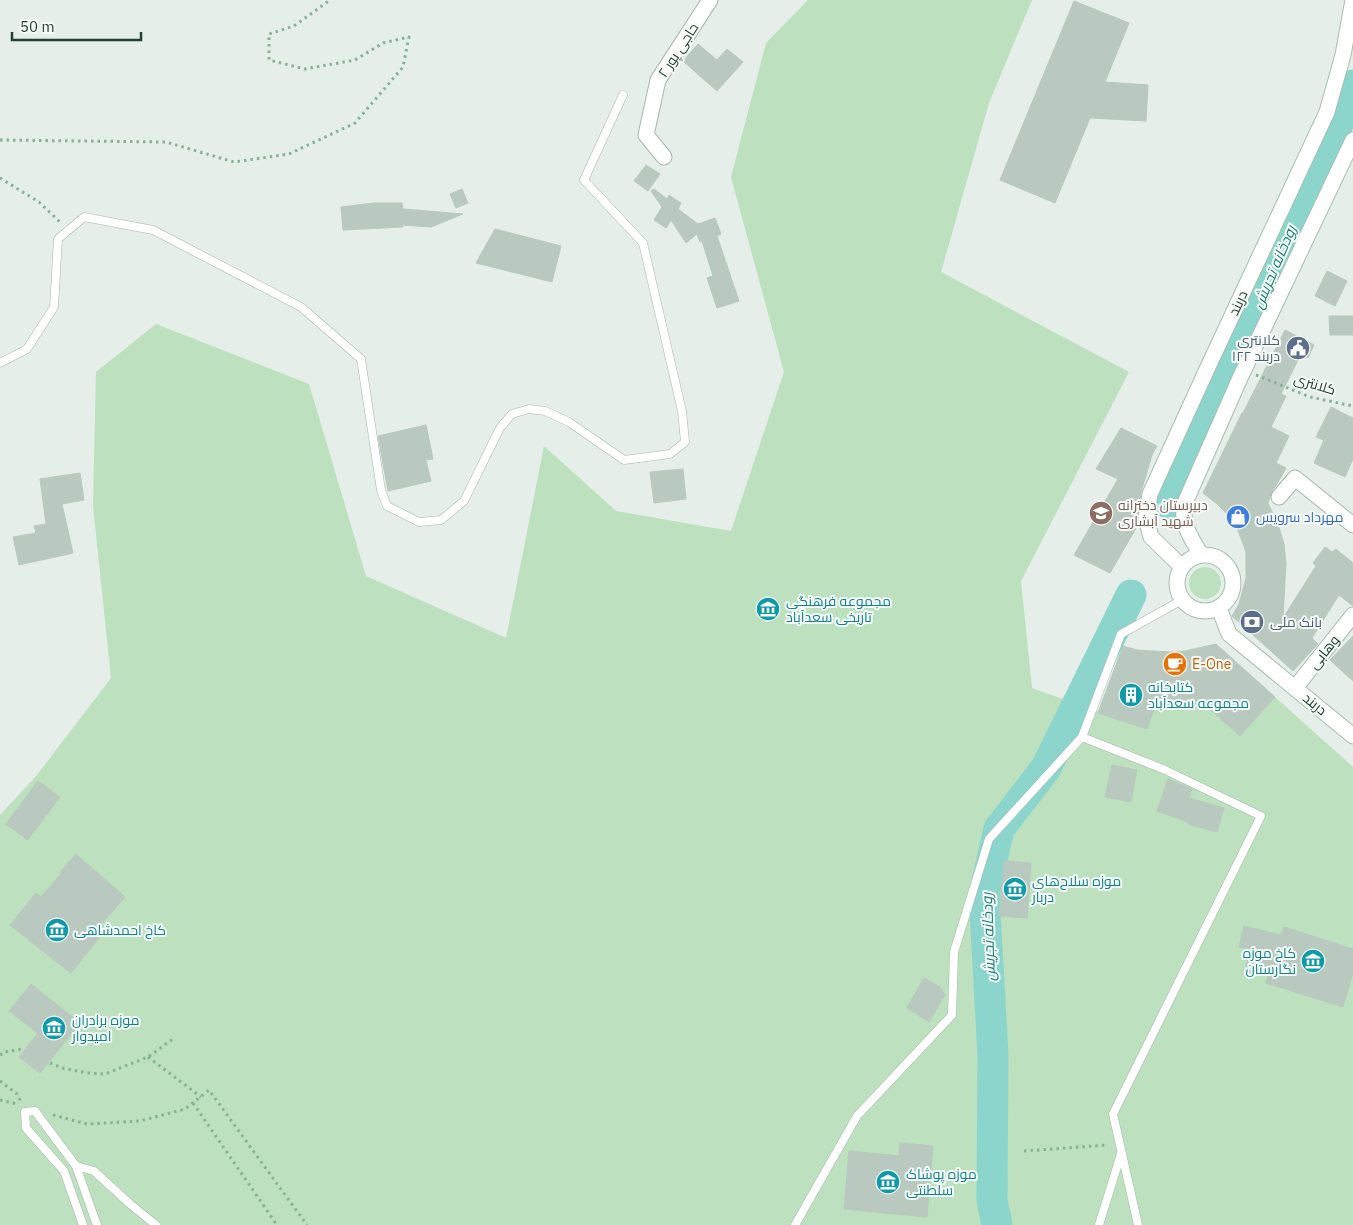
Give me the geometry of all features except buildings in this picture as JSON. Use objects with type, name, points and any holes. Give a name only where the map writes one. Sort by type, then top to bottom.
[{"type":"main road","name":"حاجی پور ۲","points":[[664,157],[646,135],[658,80],[710,0]]},
{"type":"main road","name":"دربند","points":[[1182,567],[1151,537],[1146,518],[1150,494],[1327,112],[1348,32],[1353,0]]},
{"type":"main road","points":[[1348,32],[1353,47]]},
{"type":"main road","points":[[1337,78],[1346,70],[1353,70]]},
{"type":"main road","points":[[1201,556],[1185,527],[1183,517],[1184,505],[1244,370],[1353,140]]},
{"type":"main road","points":[[1279,497],[1294,478],[1353,525]]},
{"type":"main road","points":[[1201,556],[1218,558],[1230,571],[1233,579],[1233,588],[1230,596],[1218,608],[1203,611],[1195,610],[1182,600],[1177,583],[1182,567],[1187,561],[1201,556]]},
{"type":"main road","name":"دربند","points":[[1218,608],[1229,634],[1353,736]]},
{"type":"main road","name":"وهابی","points":[[1295,688],[1353,615]]},
{"type":"lane","points":[[0,363],[27,349],[54,307],[58,239],[84,217],[154,230],[301,307],[361,359],[381,490],[387,506],[420,522],[441,520],[464,500],[500,428],[512,414],[529,409],[545,412],[569,422],[624,460],[670,454],[685,442],[682,411],[643,243],[584,180],[623,95]]},
{"type":"lane","points":[[795,1225],[796,1220],[857,1116],[952,1015],[954,952],[989,839],[1082,737],[1121,634],[1182,600]]},
{"type":"lane","points":[[1082,737],[1163,769],[1261,816],[1113,1114],[1138,1225]]},
{"type":"lane","points":[[84,1225],[64,1171],[26,1128],[25,1112],[35,1111],[76,1166],[97,1225]]},
{"type":"lane","points":[[1099,1225],[1121,1148]]},
{"type":"lane","points":[[76,1166],[94,1170],[130,1204],[156,1225]]},
{"type":"path","points":[[0,140],[166,142],[234,162],[289,154],[355,123],[403,68],[409,37],[383,43],[355,60],[305,69],[269,60],[269,34],[294,26],[330,0]]},
{"type":"path","points":[[0,178],[39,202],[68,230]]},
{"type":"path","name":"کلانتری","points":[[1244,370],[1310,398],[1353,406]]},
{"type":"path","points":[[50,1063],[62,1068],[106,1074],[148,1057],[174,1038]]},
{"type":"path","points":[[0,1055],[4,1052],[23,1049]]},
{"type":"path","points":[[148,1057],[201,1097]]},
{"type":"path","points":[[0,1081],[17,1094],[22,1105],[0,1100]]},
{"type":"path","points":[[35,1111],[87,1124],[140,1121],[185,1109],[209,1090],[307,1225]]},
{"type":"path","points":[[193,1103],[277,1225]]},
{"type":"path","points":[[1024,1151],[1121,1148]]},
{"type":"green space","name":"مجموعه فرهنگی تاریخی سعدآباد","points":[[808,0],[1032,0],[989,103],[941,272],[1129,372],[1021,581],[1032,688],[1147,729],[1154,708],[1179,707],[1202,702],[1240,736],[1275,697],[1353,767],[1353,1225],[0,1225],[0,815],[37,775],[111,678],[93,506],[96,372],[156,324],[309,384],[366,576],[506,638],[544,446],[616,511],[731,531],[784,372],[731,177],[766,43]]},
{"type":"green space","points":[[1205,567],[1211,568],[1216,572],[1220,577],[1220,589],[1216,594],[1211,598],[1205,599],[1199,598],[1194,594],[1190,589],[1189,583],[1190,577],[1194,572],[1199,568]]},
{"type":"waterway","name":"رودخانه تجریش","points":[[1171,505],[1349,99],[1353,85]]},
{"type":"waterway","name":"رودخانه تجریش","points":[[997,1225],[992,1200],[993,1054],[984,895],[999,829],[1046,768],[1131,595]]},
{"type":"place","name":"کلانتری ۱۲۲ دربند","points":[[1298,348]]},
{"type":"place","name":"دبیرستان دخترانه شهید آبشاری","points":[[1101,513]]},
{"type":"place","name":"مهرداد سرویس","points":[[1238,517]]},
{"type":"place","name":"مجموعه فرهنگی تاریخی سعدآباد","points":[[768,609]]},
{"type":"place","name":"بانک ملی","points":[[1252,622]]},
{"type":"place","name":"E-One","points":[[1175,664]]},
{"type":"place","name":"کتابخانه مجموعه سعدآباد","points":[[1131,695]]},
{"type":"place","name":"موزه سلاح‌های دربار","points":[[1015,889]]},
{"type":"place","name":"کاخ احمدشاهی","points":[[57,930]]},
{"type":"place","name":"کاخ موزه نگارستان","points":[[1313,961]]},
{"type":"place","name":"موزه برادران امیدوار","points":[[54,1028]]},
{"type":"place","name":"موزه پوشاک سلطنتی","points":[[888,1182]]}]
